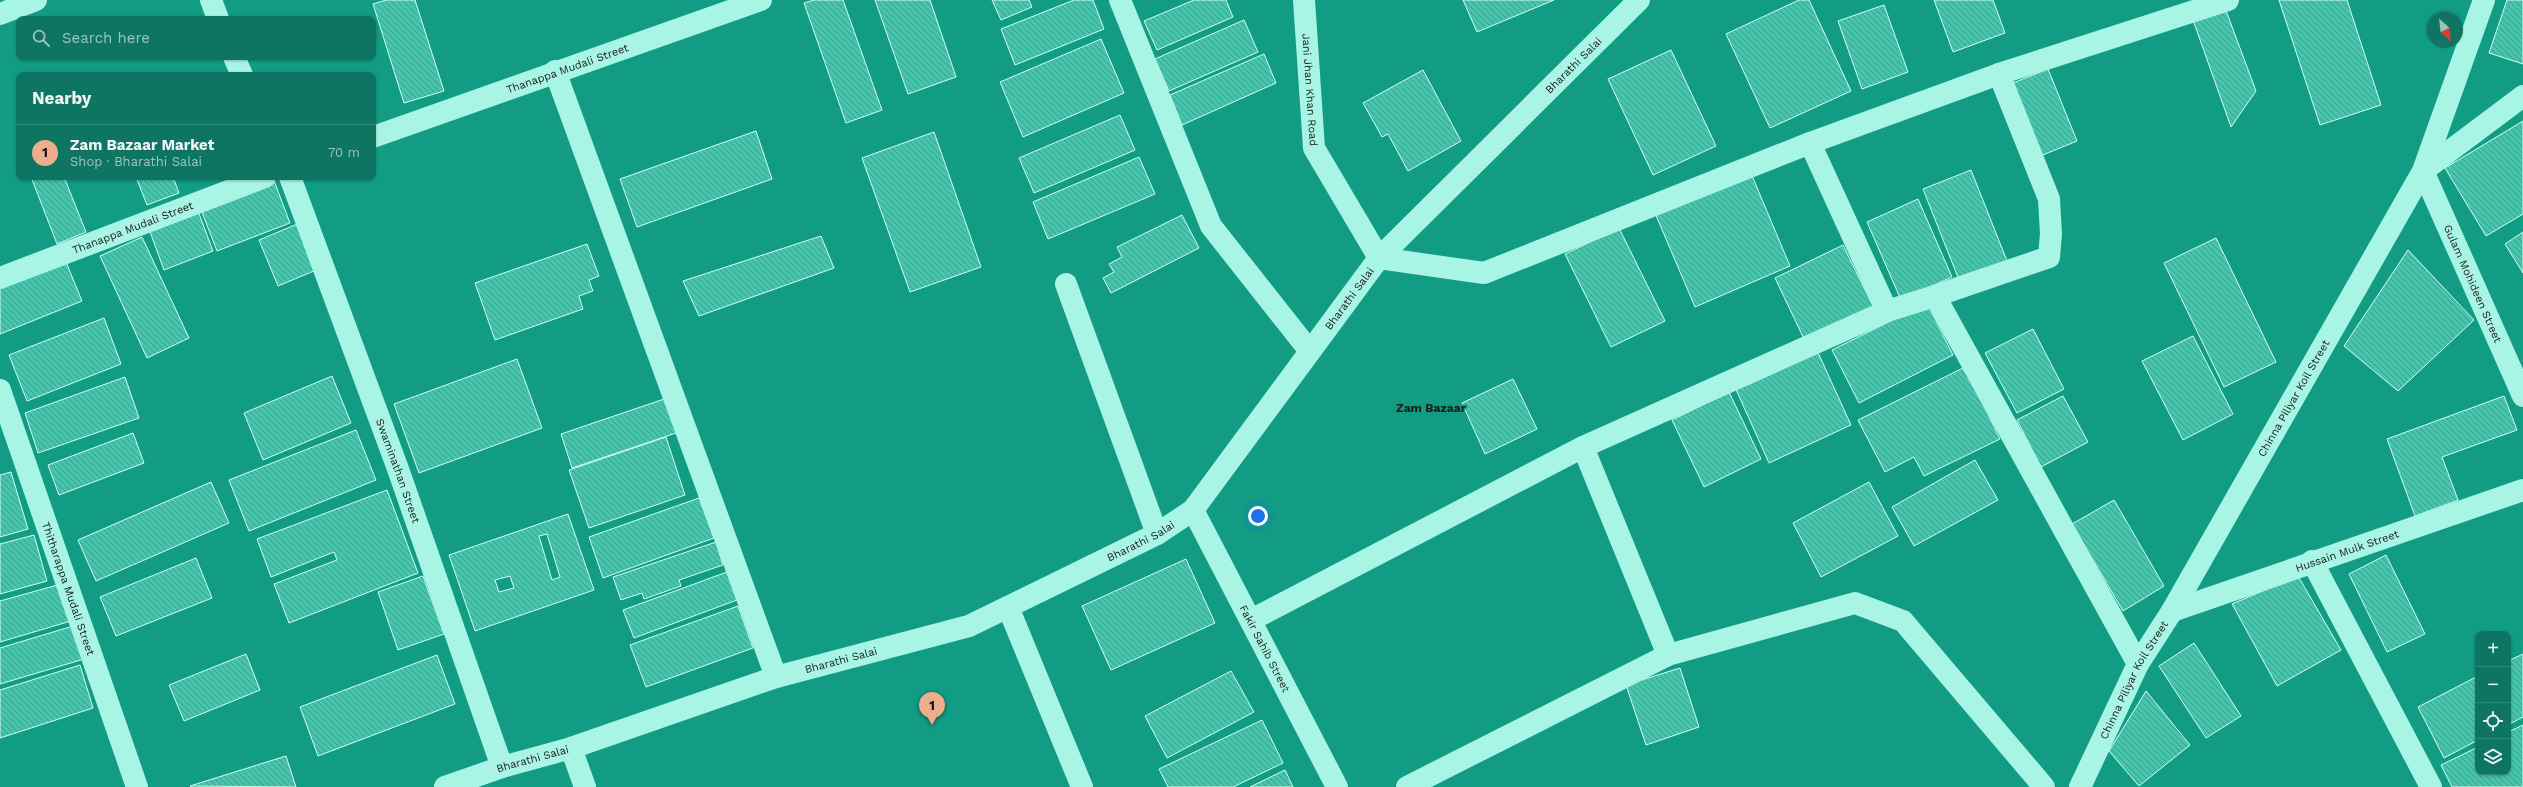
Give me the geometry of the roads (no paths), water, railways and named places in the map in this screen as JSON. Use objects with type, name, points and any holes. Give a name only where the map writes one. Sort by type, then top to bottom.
[{"type":"street","points":[[0,14],[36,0]]},
{"type":"street","points":[[211,0],[217,16]]},
{"type":"street","name":"Thanappa Mudali Street","points":[[376,136],[555,71],[761,0]]},
{"type":"street","points":[[1120,0],[1211,226],[1309,350]]},
{"type":"street","name":"Jani Jhan Khan Road","points":[[1304,0],[1314,148],[1379,258]]},
{"type":"street","name":"Bharathi Salai","points":[[445,787],[502,767],[571,748],[776,676],[968,626],[1157,534],[1193,510],[1309,350],[1379,258],[1639,0]]},
{"type":"street","points":[[1379,258],[1484,273],[1810,143],[1999,74],[2228,0]]},
{"type":"street","name":"Chinna Piliyar Koil Street","points":[[2080,787],[2138,664],[2172,611],[2423,171],[2484,0]]},
{"type":"street","points":[[235,60],[241,72]]},
{"type":"street","points":[[555,71],[776,676]]},
{"type":"street","points":[[1251,620],[1583,447],[1888,311],[2049,257],[2051,234],[2049,200],[1999,74]]},
{"type":"street","points":[[2423,171],[2523,96]]},
{"type":"street","points":[[1810,143],[1888,311]]},
{"type":"street","name":"Gulam Mohideen Street","points":[[2423,171],[2523,396]]},
{"type":"street","name":"Thanappa Mudali Street","points":[[0,278],[257,180]]},
{"type":"street","name":"Swaminathan Street","points":[[291,180],[398,469],[502,767]]},
{"type":"street","points":[[1066,284],[1157,534]]},
{"type":"street","points":[[1935,296],[2138,664]]},
{"type":"street","name":"Thitharappa Mudali Street","points":[[0,390],[136,787]]},
{"type":"street","points":[[1583,447],[1668,655]]},
{"type":"street","name":"Hussain Mulk Street","points":[[2172,611],[2312,561],[2523,490]]},
{"type":"street","name":"Fakir Sahib Street","points":[[1193,510],[1337,787]]},
{"type":"street","points":[[2312,561],[2432,787]]},
{"type":"street","points":[[1407,787],[1668,655],[1855,603],[1903,621],[2044,787]]},
{"type":"street","points":[[1008,607],[1082,787]]},
{"type":"street","points":[[571,748],[585,787]]},
{"type":"place","name":"Zam Bazaar Market","points":[[932,725]]},
{"type":"district","name":"Zam Bazaar","points":[[1431,408]]}]
